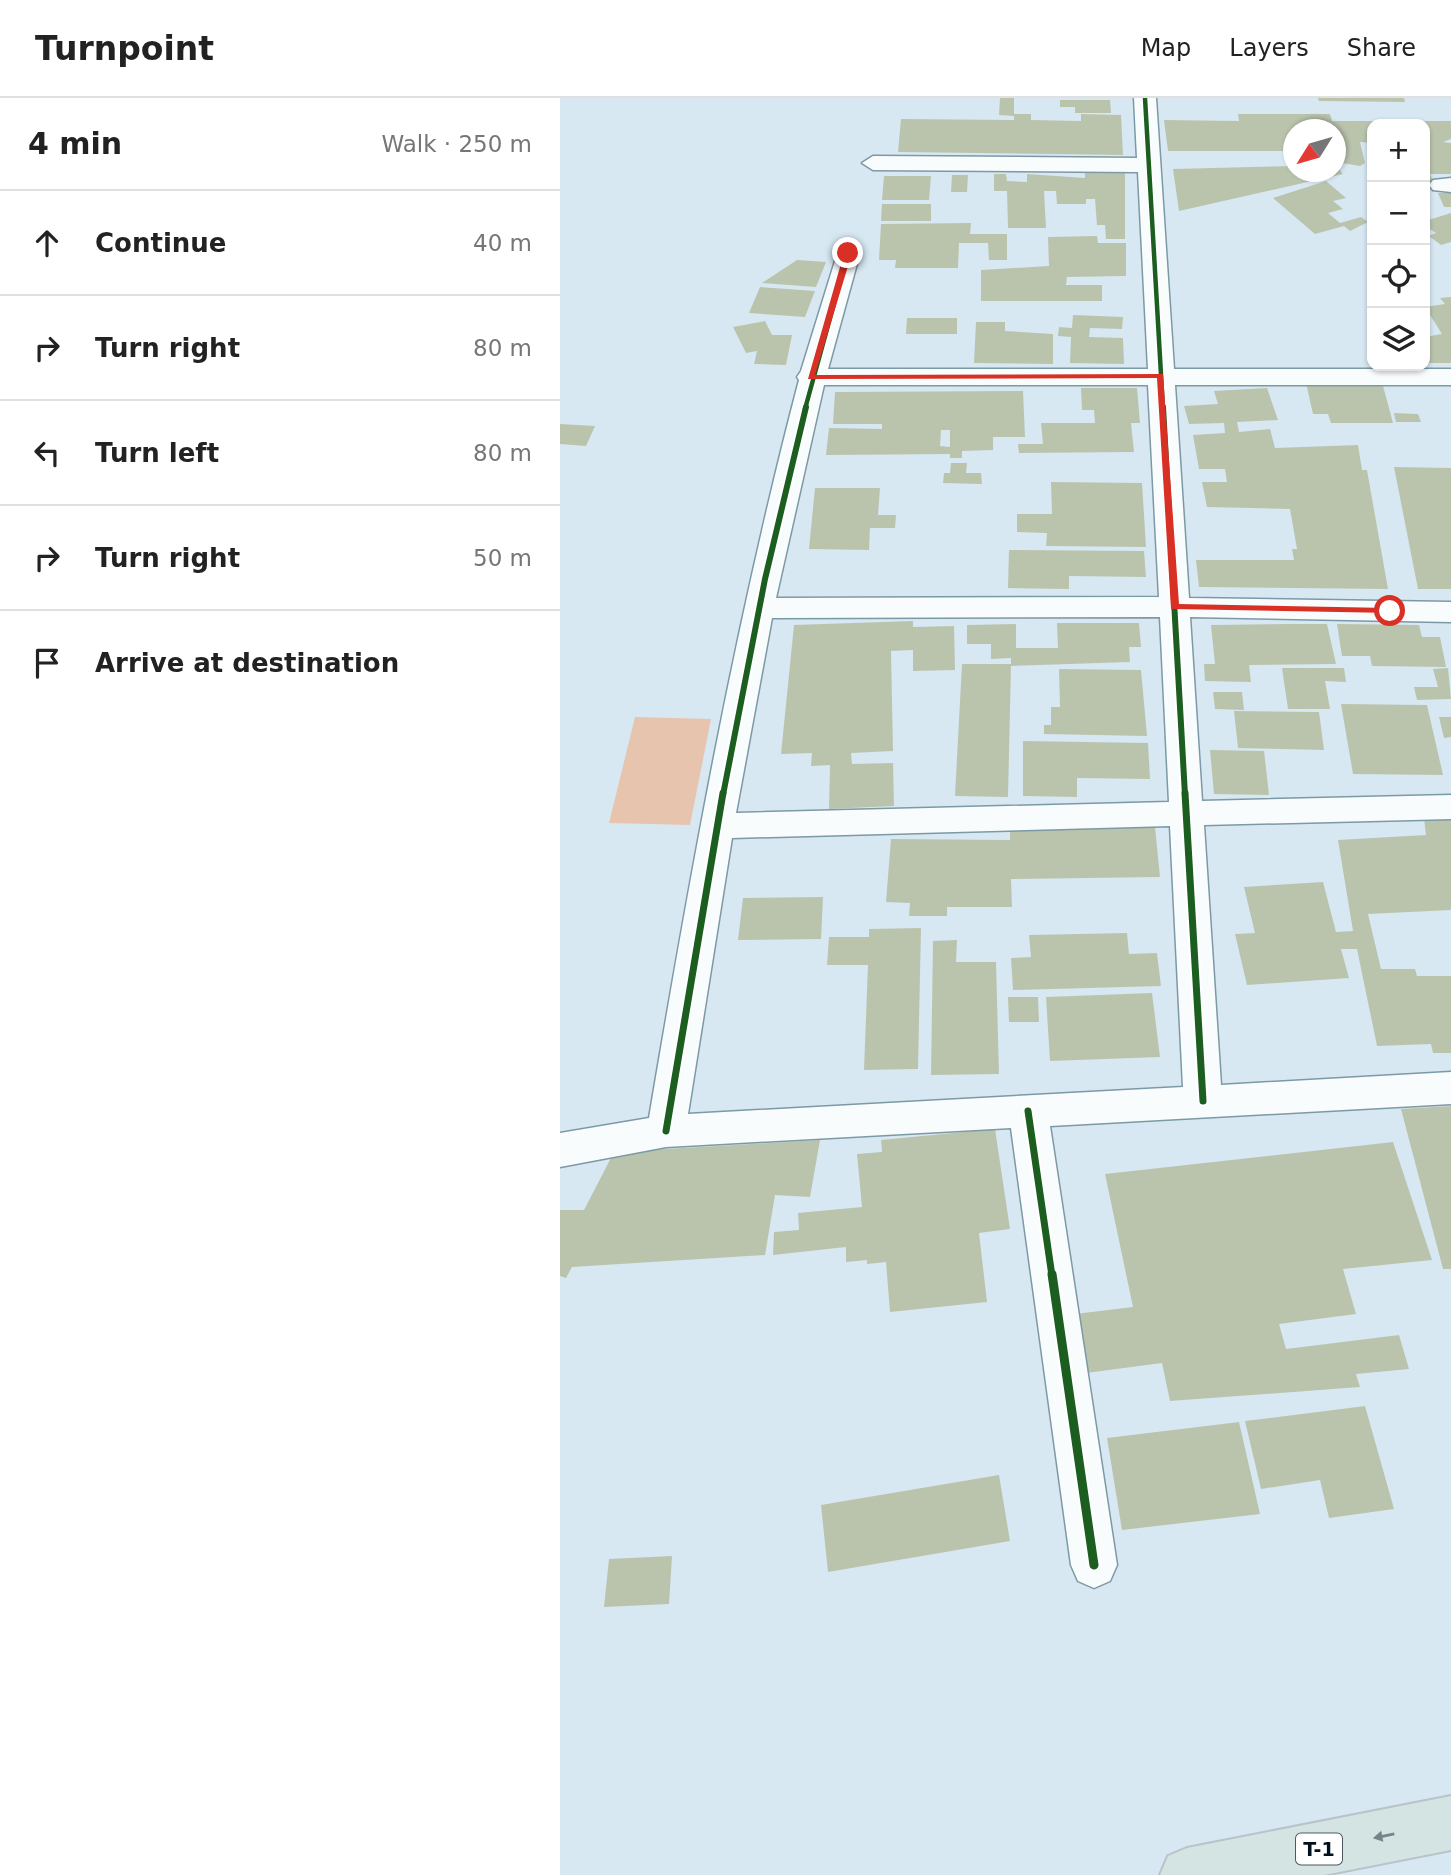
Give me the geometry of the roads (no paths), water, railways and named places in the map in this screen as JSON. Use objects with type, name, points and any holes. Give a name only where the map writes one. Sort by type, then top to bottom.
[{"type":"highway","name":"T-1","points":[[1187,1875],[1451,1823]]},
{"type":"street","points":[[1145,98],[1203,1101]]},
{"type":"street","points":[[873,163],[1149,165]]},
{"type":"street","points":[[666,1132],[716,826],[760,608],[810,377],[848,253]]},
{"type":"street","points":[[810,377],[1451,377]]},
{"type":"street","points":[[760,608],[1174,607],[1451,612]]},
{"type":"street","points":[[716,826],[1451,807]]},
{"type":"street","points":[[560,1150],[666,1132],[1451,1088]]},
{"type":"street","points":[[1028,1111],[1094,1565]]}]
